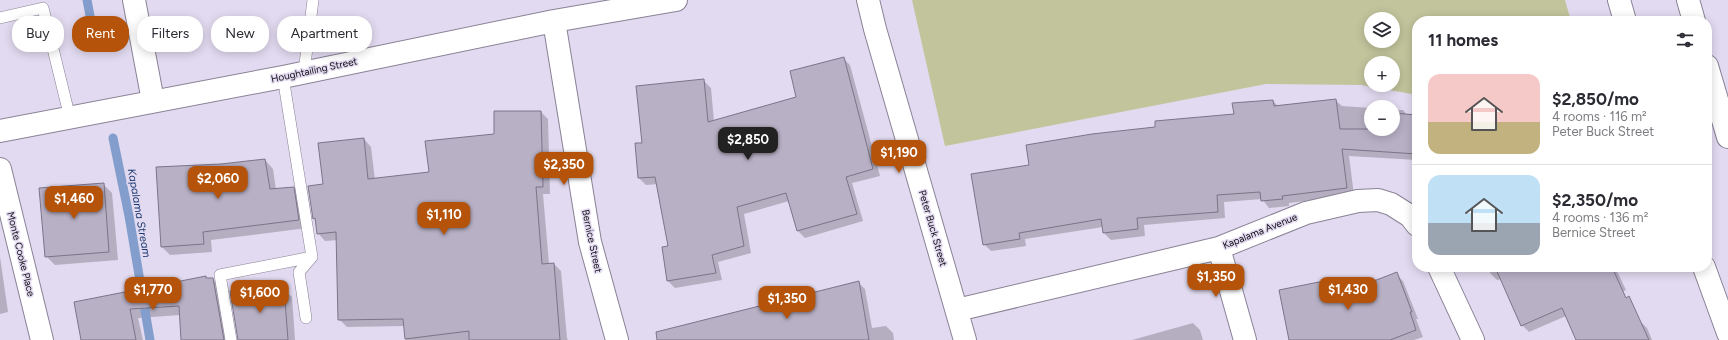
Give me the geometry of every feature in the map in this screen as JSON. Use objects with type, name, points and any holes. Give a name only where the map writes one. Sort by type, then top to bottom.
[{"type":"main road","points":[[134,0],[153,101]]},
{"type":"main road","name":"Houghtailing Street","points":[[0,131],[283,77],[554,22],[676,0]]},
{"type":"main road","name":"Peter Buck Street","points":[[868,0],[875,29],[965,340]]},
{"type":"main road","points":[[1619,0],[1624,16]]},
{"type":"main road","points":[[1688,0],[1693,16]]},
{"type":"main road","name":"Bernice Street","points":[[554,22],[590,242],[617,340]]},
{"type":"main road","points":[[1712,83],[1728,136]]},
{"type":"main road","name":"Monte Cooke Place","points":[[0,169],[42,340]]},
{"type":"main road","name":"Kapalama Avenue","points":[[957,310],[1219,248],[1306,213],[1358,201],[1378,200],[1391,204],[1412,218]]},
{"type":"main road","points":[[1219,248],[1245,340]]},
{"type":"main road","points":[[1441,272],[1474,340]]},
{"type":"main road","points":[[1706,272],[1728,333]]},
{"type":"lane","points":[[304,72],[313,0]]},
{"type":"lane","points":[[0,18],[43,8],[70,118]]},
{"type":"lane","points":[[283,77],[312,257]]},
{"type":"lane","points":[[306,318],[299,272],[312,257]]},
{"type":"lane","points":[[231,340],[220,275],[312,257]]},
{"type":"green space","points":[[912,0],[1565,0],[1570,16],[1412,16],[1412,94],[1400,92],[1400,56],[1364,56],[1364,86],[1266,84],[945,146]]},
{"type":"building","points":[[844,57],[873,169],[846,177],[857,214],[797,231],[786,193],[737,207],[744,246],[712,255],[716,273],[667,281],[662,247],[668,246],[655,177],[638,178],[635,143],[642,143],[636,86],[704,79],[708,122],[796,97],[790,71]]},
{"type":"building","points":[[1336,99],[1340,129],[1364,129],[1364,136],[1400,136],[1400,114],[1412,115],[1412,154],[1342,149],[1347,188],[1282,196],[1283,199],[1261,201],[1260,192],[1217,195],[1218,212],[1137,218],[1138,229],[1103,233],[1101,219],[1019,233],[1020,239],[983,245],[971,174],[1029,165],[1026,145],[1092,134],[1155,127],[1155,121],[1234,114],[1232,103],[1273,100],[1274,106]]},
{"type":"building","points":[[494,111],[541,111],[543,187],[536,187],[542,264],[554,263],[560,340],[469,340],[469,331],[405,339],[403,319],[338,320],[336,232],[317,234],[308,186],[323,184],[318,143],[364,138],[368,179],[429,172],[425,141],[494,134]]},
{"type":"building","points":[[265,159],[270,189],[294,187],[299,220],[203,232],[204,244],[161,247],[156,167],[221,164]]},
{"type":"building","points":[[104,183],[109,252],[45,257],[39,188]]},
{"type":"building","points":[[1397,272],[1412,312],[1410,312],[1416,330],[1390,340],[1289,340],[1279,290],[1334,279],[1338,295]]},
{"type":"building","points":[[1497,272],[1614,272],[1626,298],[1629,296],[1649,340],[1576,340],[1562,308],[1521,326]]},
{"type":"building","points":[[206,276],[206,278],[213,278],[224,340],[181,340],[179,306],[130,309],[136,340],[81,340],[74,302]]},
{"type":"building","points":[[859,281],[869,340],[657,340],[656,332]]},
{"type":"building","points":[[284,288],[288,340],[238,340],[230,291]]},
{"type":"waterway","name":"Kapalama Stream","points":[[87,0],[90,16]]},
{"type":"waterway","name":"Kapalama Stream","points":[[113,138],[129,216],[150,340]]}]
